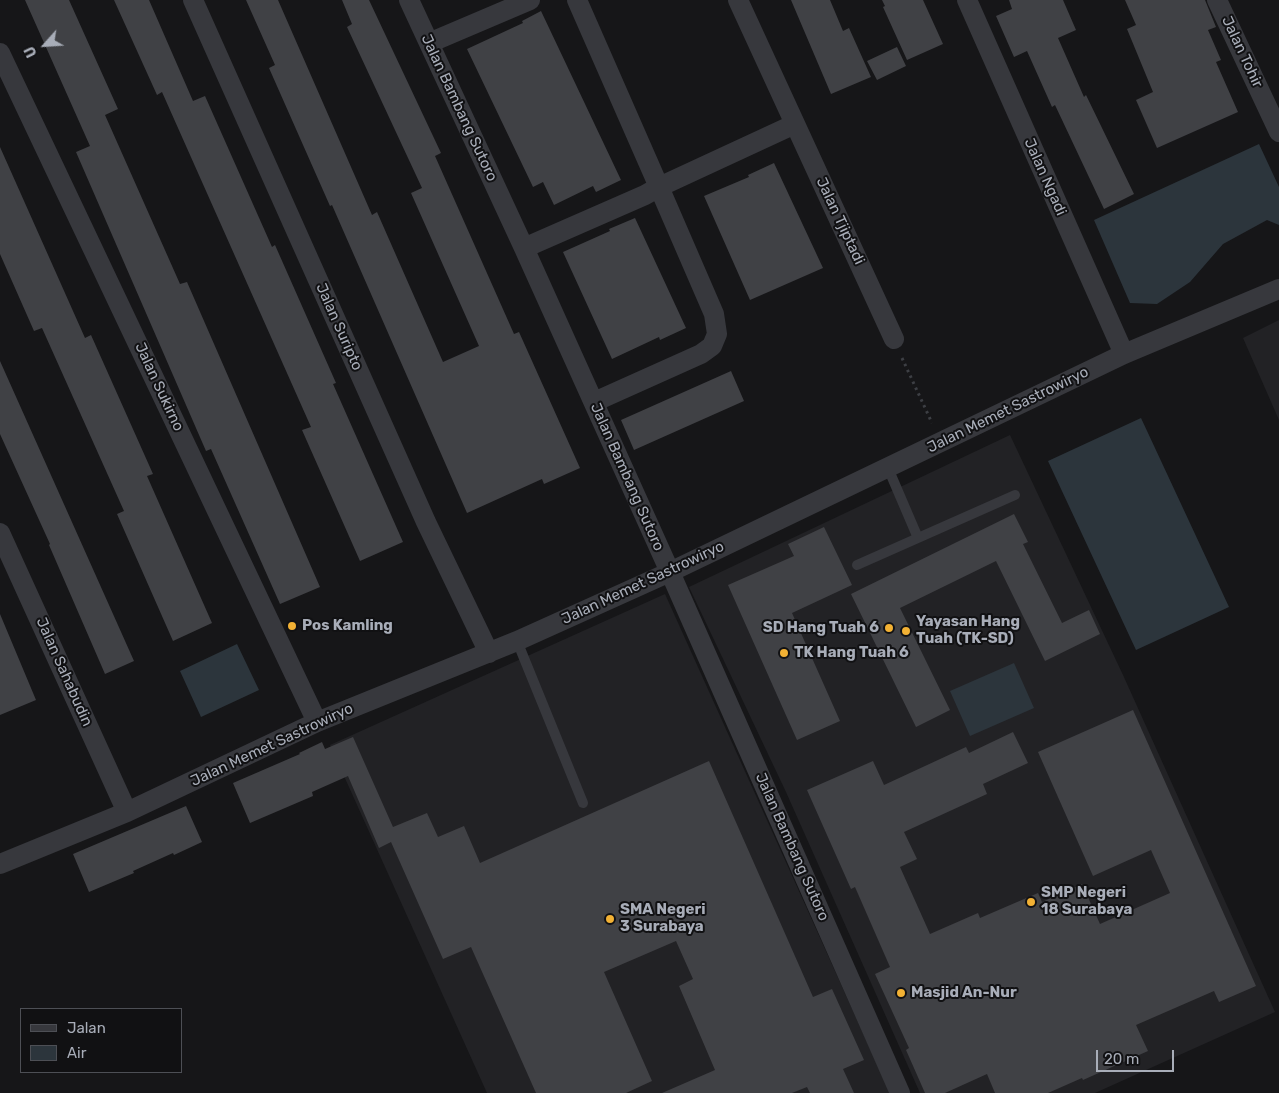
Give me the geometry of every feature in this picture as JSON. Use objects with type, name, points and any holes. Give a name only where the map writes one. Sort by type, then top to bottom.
[{"type":"street","name":"Jalan Suripto","points":[[193,0],[426,522],[489,653]]},
{"type":"street","name":"Jalan Bambang Sutoro","points":[[409,0],[594,402],[900,1093]]},
{"type":"street","points":[[429,44],[530,0]]},
{"type":"street","points":[[578,0],[714,314],[717,334],[712,346],[701,354],[594,402]]},
{"type":"street","name":"Jalan Tjiptadi","points":[[738,0],[894,339]]},
{"type":"street","name":"Jalan Ngadi","points":[[966,0],[1124,354]]},
{"type":"street","name":"Jalan Tohir","points":[[1217,0],[1279,132]]},
{"type":"street","name":"Jalan Sukirno","points":[[0,52],[317,722]]},
{"type":"street","points":[[524,248],[645,195],[795,124]]},
{"type":"street","name":"Jalan Memet Sastrowiryo","points":[[0,864],[127,812],[317,722],[517,641],[670,572],[1124,354],[1279,289]]},
{"type":"street","name":"Jalan Sahabudin","points":[[0,533],[127,812]]},
{"type":"lane","points":[[888,468],[918,538]]},
{"type":"lane","points":[[857,564],[1015,495]]},
{"type":"lane","points":[[517,641],[583,803]]},
{"type":"path","points":[[894,339],[940,443]]},
{"type":"shaded area","points":[[1279,320],[1279,420],[1243,338]]},
{"type":"shaded area","points":[[1010,435],[1123,675],[1275,1012],[1095,1093],[920,1093],[786,792],[689,587]]},
{"type":"shaded area","name":"SMA Negeri 3 Surabaya","points":[[665,594],[890,1093],[487,1093],[330,745]]},
{"type":"water","points":[[1259,144],[1279,187],[1279,225],[1267,220],[1223,244],[1190,282],[1157,304],[1130,303],[1094,220]]},
{"type":"water","points":[[1141,418],[1229,607],[1136,650],[1048,461]]},
{"type":"water","points":[[237,644],[259,690],[201,717],[180,671]]},
{"type":"water","points":[[1014,663],[1034,708],[970,736],[950,691]]},
{"type":"building","points":[[25,0],[69,0],[118,109],[105,115],[180,284],[187,282],[320,587],[280,604],[211,449],[206,451],[76,152],[90,146]]},
{"type":"building","points":[[114,0],[149,0],[193,101],[205,96],[272,247],[275,245],[336,383],[333,384],[403,542],[360,561],[302,430],[311,427],[162,92],[157,95]]},
{"type":"building","points":[[246,0],[278,0],[372,215],[377,212],[443,362],[479,346],[411,193],[422,188],[347,27],[352,24],[342,0],[369,0],[441,153],[435,156],[514,334],[519,332],[580,468],[544,484],[542,479],[467,513],[332,205],[330,206],[269,68],[275,65]]},
{"type":"building","points":[[791,0],[830,0],[843,31],[849,28],[871,77],[831,94]]},
{"type":"building","points":[[882,0],[923,0],[943,44],[907,60],[883,7],[885,6]]},
{"type":"building","points":[[1009,0],[1063,0],[1076,30],[1058,38],[1084,97],[1086,95],[1134,194],[1104,209],[1055,105],[1052,107],[1027,51],[1014,57],[996,16],[1012,9]]},
{"type":"building","points":[[1125,0],[1205,0],[1216,27],[1208,30],[1221,60],[1216,62],[1238,112],[1157,148],[1136,100],[1153,92],[1127,29],[1136,25]]},
{"type":"building","points":[[541,11],[621,180],[596,192],[593,186],[554,205],[543,182],[533,187],[467,49],[523,23],[522,21]]},
{"type":"building","points":[[897,47],[906,66],[877,80],[867,61]]},
{"type":"building","points":[[0,147],[85,338],[91,335],[153,474],[147,476],[212,623],[173,641],[117,514],[124,511],[42,328],[34,331],[0,254]]},
{"type":"building","points":[[774,163],[823,268],[750,300],[704,196],[749,177],[748,175]]},
{"type":"building","points":[[635,218],[686,328],[660,340],[659,337],[612,359],[563,252]]},
{"type":"building","points":[[0,361],[134,661],[105,674],[50,544],[0,434]]},
{"type":"building","points":[[731,371],[744,401],[634,450],[621,420]]},
{"type":"building","name":"SD Hang Tuah 6","points":[[1014,514],[1028,542],[1023,544],[1062,623],[1089,610],[1100,634],[1045,661],[996,561],[900,608],[950,710],[916,727],[851,594]]},
{"type":"building","name":"TK Hang Tuah 6","points":[[824,527],[852,585],[792,613],[840,721],[797,740],[728,585],[794,556],[788,544]]},
{"type":"building","points":[[0,614],[36,700],[0,715]]},
{"type":"building","name":"SMP Negeri 18 Surabaya","points":[[1133,710],[1256,986],[1219,1002],[1214,991],[1136,1025],[1148,1051],[1083,1080],[1082,1078],[1048,1093],[995,1093],[987,1074],[945,1093],[925,1093],[906,1050],[909,1048],[875,974],[890,967],[855,887],[851,889],[807,790],[873,761],[884,785],[966,747],[969,753],[1013,732],[1028,763],[983,784],[987,794],[904,832],[917,859],[900,867],[930,934],[978,913],[980,918],[1038,893],[1042,902],[1082,884],[1100,924],[1170,893],[1151,850],[1093,876],[1038,752]]},
{"type":"building","points":[[353,737],[393,827],[427,813],[438,837],[464,826],[480,863],[709,761],[813,997],[832,989],[864,1060],[843,1069],[854,1093],[810,1093],[807,1087],[792,1093],[662,1093],[715,1070],[679,986],[693,979],[676,941],[604,972],[652,1081],[626,1093],[536,1093],[471,947],[443,959],[391,842],[379,848],[348,776],[312,792],[313,796],[250,823],[233,783],[300,754],[322,742],[325,749]]},
{"type":"building","points":[[186,806],[202,842],[174,855],[173,853],[133,871],[134,873],[89,892],[73,854]]},
{"type":"place","name":"Pos Kamling","points":[[292,626]]},
{"type":"place","name":"SD Hang Tuah 6","points":[[889,628]]},
{"type":"place","name":"Yayasan Hang Tuah (TK-SD)","points":[[906,631]]},
{"type":"place","name":"TK Hang Tuah 6","points":[[784,653]]},
{"type":"place","name":"SMP Negeri 18 Surabaya","points":[[1031,902]]},
{"type":"place","name":"SMA Negeri 3 Surabaya","points":[[610,919]]},
{"type":"place","name":"Masjid An-Nur","points":[[901,993]]}]
